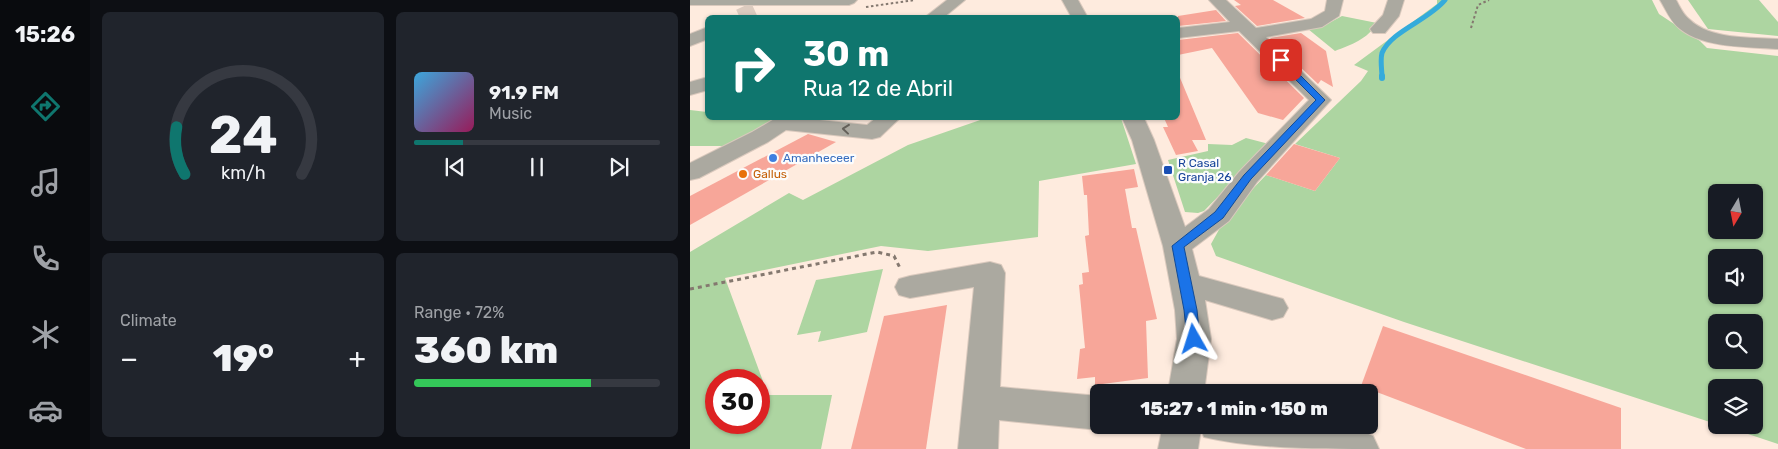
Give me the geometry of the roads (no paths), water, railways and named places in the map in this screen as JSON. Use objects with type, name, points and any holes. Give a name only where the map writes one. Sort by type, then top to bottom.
[{"type":"street","points":[[690,0],[849,0]]},
{"type":"street","points":[[755,11],[775,0]]},
{"type":"street","points":[[936,15],[957,0]]},
{"type":"street","points":[[1070,0],[1078,15]]},
{"type":"street","points":[[1178,246],[1219,215],[1248,177],[1321,100],[1217,0]]},
{"type":"street","points":[[1180,33],[1249,30],[1316,23],[1333,13],[1335,0]]},
{"type":"street","points":[[1379,29],[1391,16],[1396,0]]},
{"type":"street","points":[[1668,0],[1685,26],[1697,33],[1718,38],[1778,44]]},
{"type":"street","points":[[690,41],[703,33]]},
{"type":"street","points":[[690,89],[705,84]]},
{"type":"street","points":[[690,98],[705,100]]},
{"type":"street","points":[[690,173],[760,138],[787,120],[872,132],[887,120]]},
{"type":"street","points":[[1134,120],[1143,140],[1178,246],[1191,310],[1194,339],[1187,384]]},
{"type":"street","points":[[910,287],[990,273],[978,449]]},
{"type":"street","points":[[1184,283],[1272,308]]},
{"type":"street","points":[[981,402],[1090,412]]},
{"type":"street","points":[[1178,449],[1180,434]]},
{"type":"street","points":[[1283,434],[1359,449]]},
{"type":"waterway","points":[[1382,77],[1381,56],[1387,45],[1393,38],[1430,14],[1445,0]]},
{"type":"tunnel","points":[[746,15],[755,11]]},
{"type":"place","name":"Amanheceer","points":[[773,158]]},
{"type":"place","name":"R Casal Granja 26","points":[[1168,170]]},
{"type":"place","name":"Gallus","points":[[743,174]]}]
